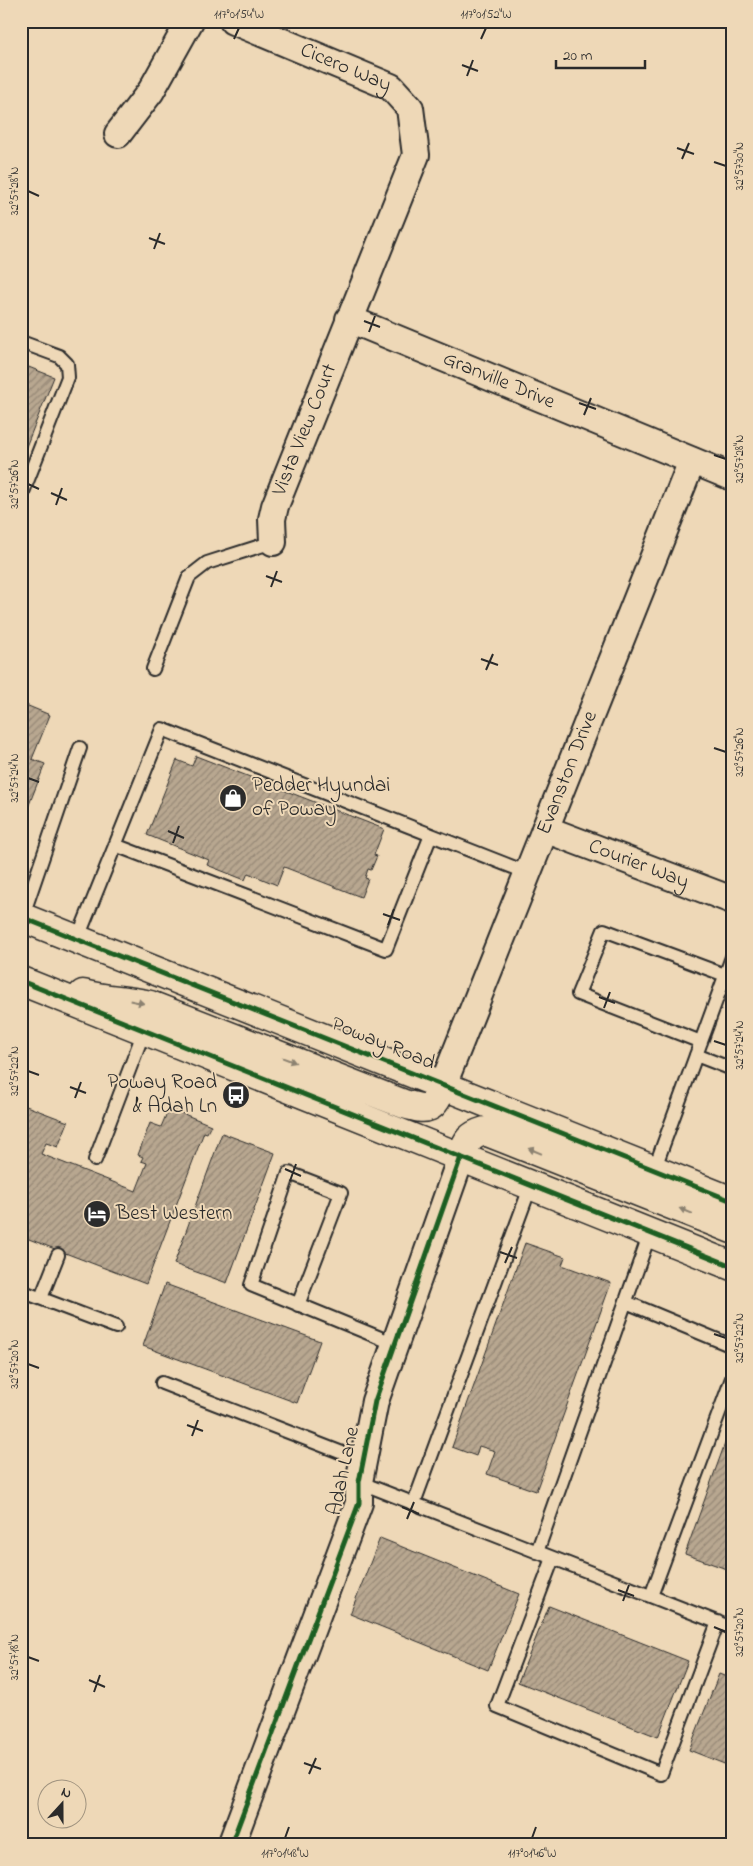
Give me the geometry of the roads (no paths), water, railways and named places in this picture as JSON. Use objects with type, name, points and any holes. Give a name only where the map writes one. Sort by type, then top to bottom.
[{"type":"main road","name":"Poway Road","points":[[22,918],[732,1202]]},
{"type":"main road","points":[[21,980],[109,1000],[130,1001],[150,1006],[404,1104],[419,1108],[429,1107],[436,1102],[443,1085]]},
{"type":"main road","points":[[21,980],[732,1266]]},
{"type":"main road","points":[[461,1157],[466,1142],[474,1134],[485,1131],[732,1229]]},
{"type":"street","points":[[118,134],[151,91],[190,21]]},
{"type":"street","name":"Cicero Way","points":[[233,21],[391,87],[410,108],[416,155],[349,319]]},
{"type":"street","name":"Granville Drive","points":[[349,319],[732,476]]},
{"type":"street","name":"Vista View Court","points":[[273,542],[272,519],[275,506],[349,319]]},
{"type":"street","name":"Evanston Drive","points":[[443,1085],[692,461]]},
{"type":"street","name":"Courier Way","points":[[545,829],[732,900]]},
{"type":"street","name":"Adah Lane","points":[[231,1845],[358,1502],[361,1471],[375,1401],[461,1157]]},
{"type":"lane","points":[[21,342],[59,356],[67,364],[68,377],[21,496]]},
{"type":"lane","points":[[153,669],[189,577],[208,563],[273,542]]},
{"type":"lane","points":[[77,940],[162,729],[528,873]]},
{"type":"lane","points":[[22,918],[80,748]]},
{"type":"lane","points":[[115,845],[386,949],[431,835]]},
{"type":"lane","points":[[701,1042],[578,994],[604,930],[725,975]]},
{"type":"lane","points":[[654,1170],[732,957]]},
{"type":"lane","points":[[95,1160],[144,1030]]},
{"type":"lane","points":[[696,1055],[732,1069]]},
{"type":"lane","points":[[298,1305],[341,1193],[289,1173],[251,1286],[394,1344]]},
{"type":"lane","points":[[414,1503],[531,1185]]},
{"type":"lane","points":[[537,1552],[650,1233]]},
{"type":"lane","points":[[41,1298],[58,1255]]},
{"type":"lane","points":[[21,1291],[116,1327]]},
{"type":"lane","points":[[626,1302],[732,1346]]},
{"type":"lane","points":[[651,1596],[732,1378]]},
{"type":"lane","points":[[162,1383],[361,1471],[414,1503],[732,1628]]},
{"type":"lane","points":[[553,1558],[497,1706],[661,1774],[718,1622]]},
{"type":"place","name":"Pedder Hyundai of Poway","points":[[233,798]]},
{"type":"place","name":"Poway Road & Adah Ln","points":[[236,1095]]},
{"type":"place","name":"Best Western","points":[[97,1214]]}]
